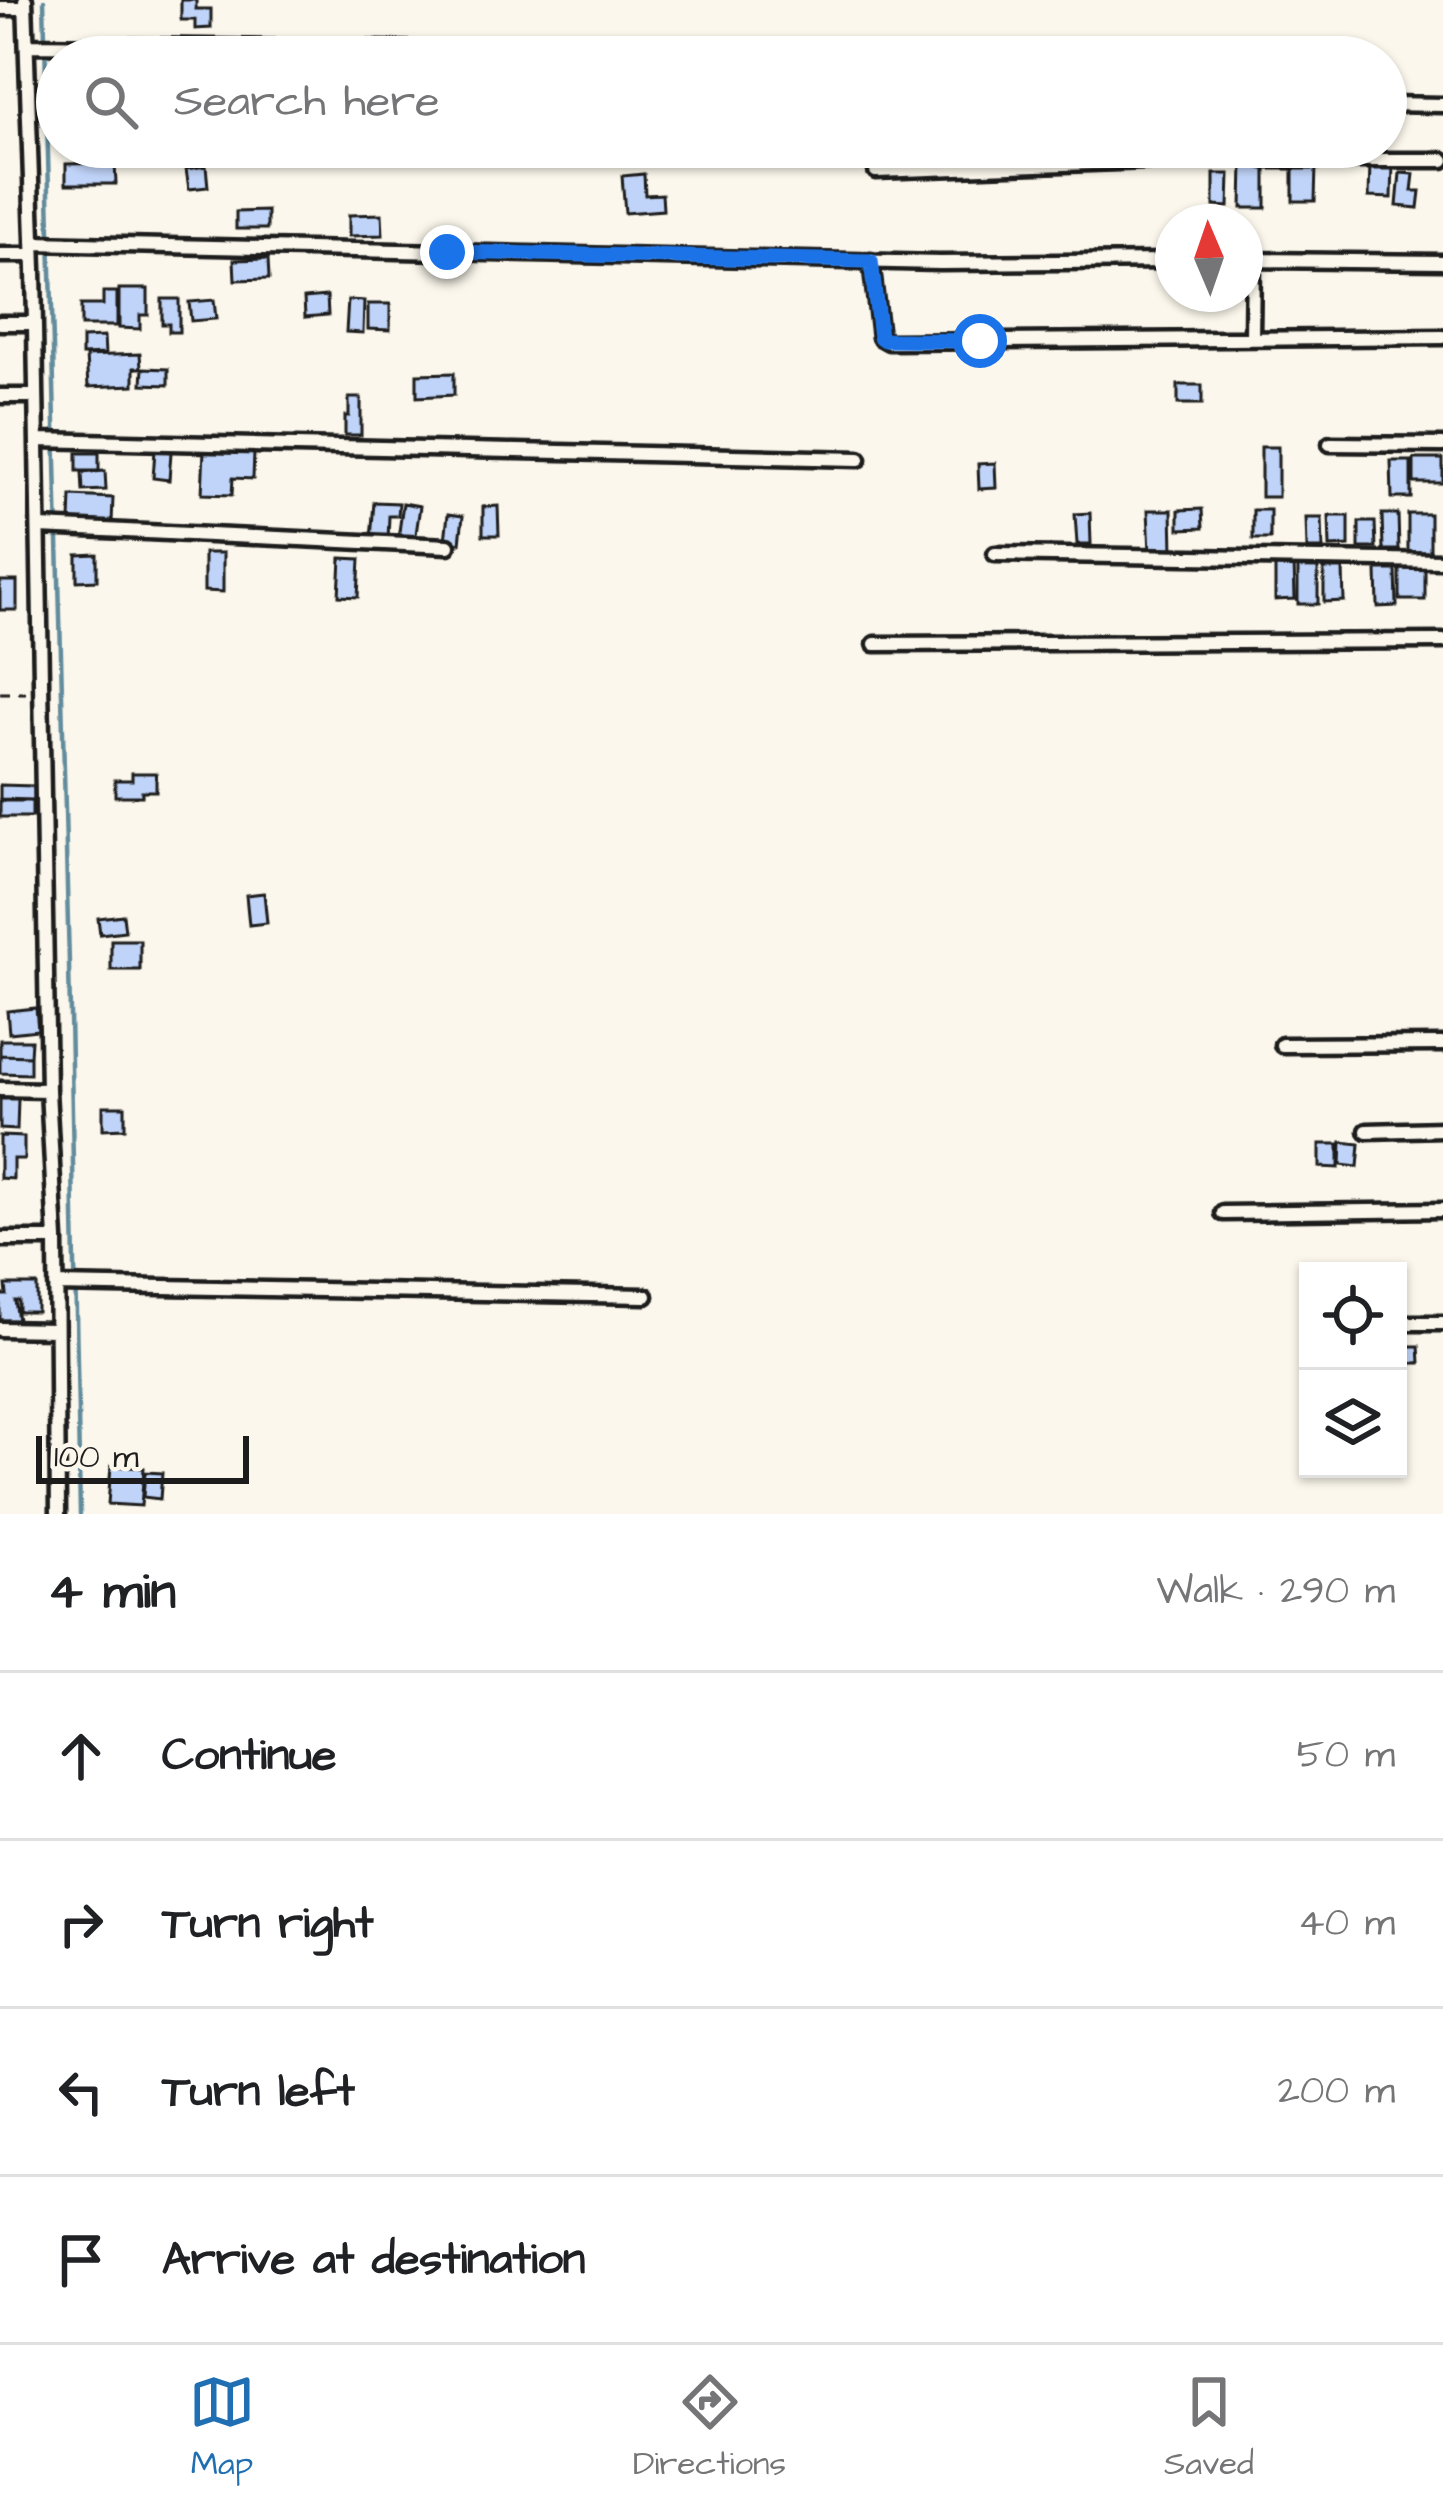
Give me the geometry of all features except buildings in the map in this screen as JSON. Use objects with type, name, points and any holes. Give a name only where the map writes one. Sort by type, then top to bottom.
[{"type":"street","points":[[0,8],[25,4],[33,45],[34,323],[44,527],[40,693],[48,1090],[61,1285],[56,1330],[58,1514]]},
{"type":"street","points":[[1407,104],[1443,105]]},
{"type":"street","points":[[1407,160],[1443,160]]},
{"type":"street","points":[[876,171],[936,168]]},
{"type":"street","points":[[0,255],[65,242],[871,261],[1155,261]]},
{"type":"street","points":[[1263,260],[1443,262]]},
{"type":"street","points":[[871,261],[880,337],[889,342],[1443,337]]},
{"type":"street","points":[[1251,312],[1252,338]]},
{"type":"street","points":[[0,323],[34,323]]},
{"type":"street","points":[[0,395],[36,396]]},
{"type":"street","points":[[41,440],[860,459]]},
{"type":"street","points":[[1330,444],[1443,445]]},
{"type":"street","points":[[44,527],[448,546]]},
{"type":"street","points":[[995,554],[1443,562]]},
{"type":"street","points":[[875,644],[1443,641]]},
{"type":"street","points":[[1282,1045],[1443,1045]]},
{"type":"street","points":[[0,1090],[48,1090]]},
{"type":"street","points":[[1367,1131],[1443,1129]]},
{"type":"street","points":[[1223,1214],[1443,1210]]},
{"type":"street","points":[[0,1239],[56,1239]]},
{"type":"street","points":[[61,1285],[646,1296]]},
{"type":"street","points":[[1407,1323],[1443,1323]]},
{"type":"street","points":[[0,1329],[56,1330]]},
{"type":"path","points":[[0,693],[40,693]]},
{"type":"waterway","points":[[44,0],[45,36]]},
{"type":"waterway","points":[[48,168],[80,1514]]},
{"type":"route","points":[[447,252],[871,261],[884,340],[980,341]]}]
